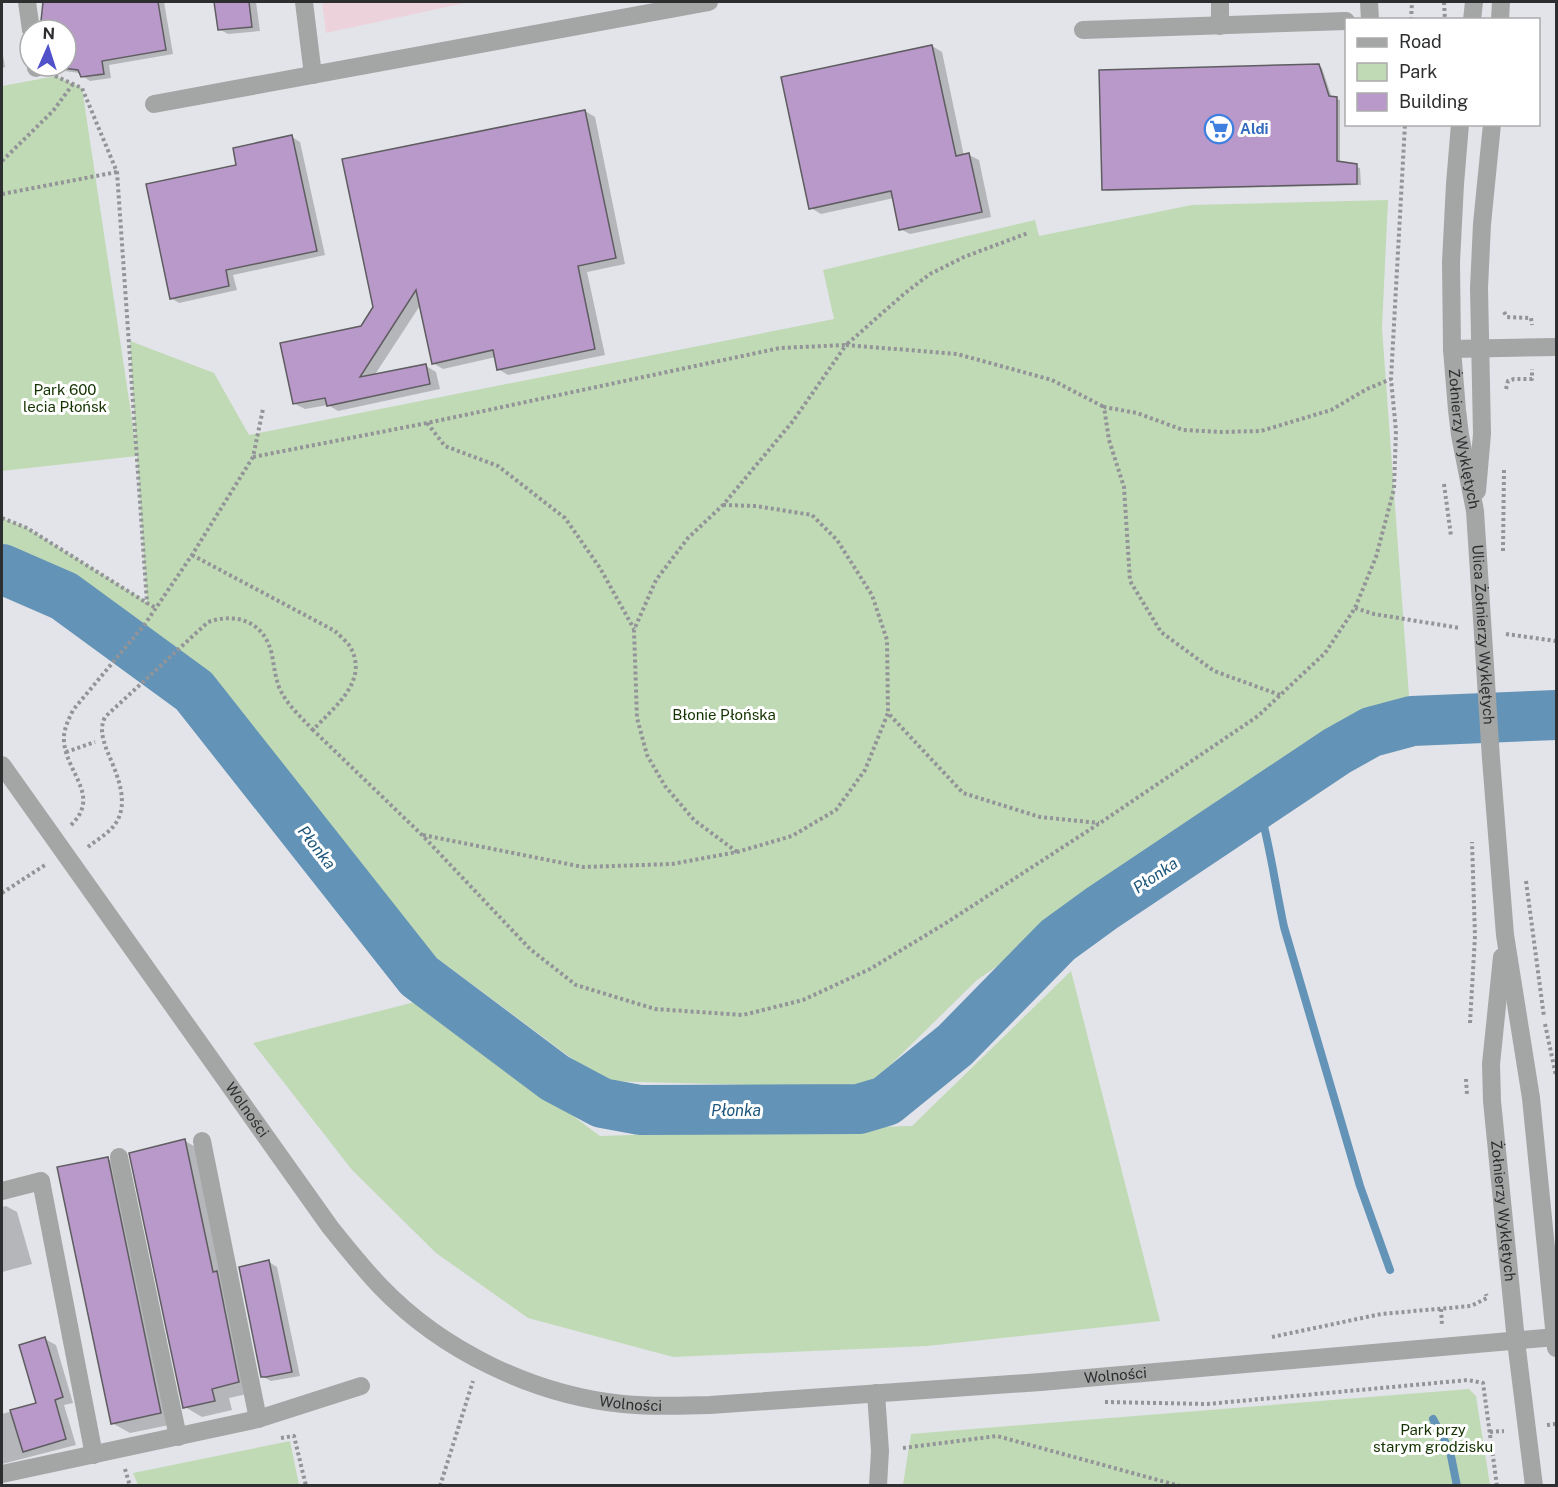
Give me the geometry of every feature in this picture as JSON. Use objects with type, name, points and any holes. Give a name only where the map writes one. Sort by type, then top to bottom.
[{"type":"street","points":[[27,2],[29,18]]},
{"type":"street","points":[[304,2],[313,75]]},
{"type":"street","points":[[154,104],[709,2]]},
{"type":"street","points":[[1220,2],[1220,26]]},
{"type":"street","points":[[1369,2],[1370,18]]},
{"type":"street","points":[[1472,18],[1474,2]]},
{"type":"street","points":[[1500,18],[1501,2]]},
{"type":"street","points":[[1083,30],[1345,21]]},
{"type":"street","name":"Żołnierzy Wyklętych","points":[[1460,126],[1451,262],[1452,349],[1460,435],[1475,511]]},
{"type":"street","name":"Żołnierzy Wyklętych","points":[[1475,511],[1482,434],[1479,288],[1482,224],[1492,126]]},
{"type":"street","points":[[1452,349],[1557,347]]},
{"type":"street","name":"Ulica Żołnierzy Wyklętych","points":[[1475,511],[1491,759]]},
{"type":"street","name":"Żołnierzy Wyklętych","points":[[1491,759],[1505,934],[1531,1098],[1556,1342]]},
{"type":"street","name":"Wolności","points":[[2,765],[330,1227],[381,1288],[445,1339],[483,1362],[529,1381],[582,1397],[622,1404],[710,1405],[1053,1381],[1515,1341],[1556,1342]]},
{"type":"street","name":"Żołnierzy Wyklętych","points":[[1505,934],[1491,1064],[1492,1101],[1515,1341],[1534,1485]]},
{"type":"street","points":[[202,1141],[258,1419]]},
{"type":"street","points":[[119,1157],[178,1437]]},
{"type":"street","points":[[2,1191],[41,1181],[94,1455]]},
{"type":"street","points":[[2,1474],[258,1419],[361,1386]]},
{"type":"street","points":[[876,1393],[880,1451],[878,1485]]},
{"type":"path","points":[[1411,18],[1412,2]]},
{"type":"path","points":[[1444,2],[1445,18]]},
{"type":"path","points":[[60,78],[82,88],[117,172],[147,603]]},
{"type":"path","points":[[2,161],[54,111],[73,84]]},
{"type":"path","points":[[69,860],[110,830],[120,814],[122,796],[102,735],[101,725],[105,717],[118,702],[208,622],[221,618],[245,620],[256,627],[266,639],[280,688],[290,706],[422,835],[530,949],[576,985],[656,1009],[743,1015],[803,1000],[870,969],[1100,824],[1258,716],[1325,653],[1355,608],[1376,557],[1394,489],[1396,431],[1391,379],[1405,126]]},
{"type":"path","points":[[2,194],[117,172]]},
{"type":"path","points":[[737,852],[694,820],[665,786],[647,755],[637,718],[634,630],[656,580],[688,538],[723,505],[794,421],[846,345],[930,274],[964,257],[1028,233]]},
{"type":"path","points":[[253,457],[427,423],[780,348],[846,345],[957,354],[1052,380],[1104,407],[1137,413],[1183,430],[1222,432],[1261,431],[1331,410],[1367,389],[1391,379]]},
{"type":"path","points":[[1104,407],[1109,440],[1124,487],[1130,581],[1148,611],[1161,632],[1214,671],[1280,695]]},
{"type":"path","points":[[53,838],[72,825],[82,814],[84,802],[79,782],[66,752],[65,726],[73,710],[145,624],[192,555],[253,457],[263,409]]},
{"type":"path","points":[[427,423],[445,446],[498,466],[565,518],[600,568],[634,630]]},
{"type":"path","points":[[422,835],[583,867],[672,864],[737,852],[792,836],[836,810],[865,770],[888,713],[887,640],[872,595],[837,540],[812,516],[756,506],[723,505]]},
{"type":"path","points":[[2,518],[27,528],[156,608]]},
{"type":"path","points":[[192,555],[335,631],[349,645],[354,660],[355,676],[348,694],[313,730]]},
{"type":"path","points":[[1355,608],[1410,621],[1466,629]]},
{"type":"path","points":[[1500,633],[1557,641]]},
{"type":"path","points":[[888,713],[963,793],[1040,817],[1100,824]]},
{"type":"path","points":[[66,752],[94,742]]},
{"type":"path","points":[[1469,1029],[1475,936],[1472,836]]},
{"type":"path","points":[[2,893],[45,865]]},
{"type":"path","points":[[1525,871],[1545,1022],[1557,1076]]},
{"type":"path","points":[[1466,1075],[1467,1099]]},
{"type":"path","points":[[1269,1337],[1381,1314],[1471,1306],[1487,1298],[1486,1286]]},
{"type":"path","points":[[440,1485],[466,1397],[473,1381]]},
{"type":"path","points":[[1097,1401],[1207,1404],[1476,1381],[1484,1383],[1497,1485]]},
{"type":"path","points":[[272,1440],[294,1436],[306,1485]]},
{"type":"path","points":[[880,1451],[997,1436],[1180,1485]]},
{"type":"path","points":[[124,1467],[135,1465]]},
{"type":"shaded area","points":[[322,2],[470,2],[326,33]]},
{"type":"green space","name":"Błonie Płońska","points":[[45,78],[60,78],[82,88],[136,446],[130,341],[214,373],[249,435],[834,319],[823,270],[1035,220],[1039,236],[1192,205],[1388,200],[1382,328],[1409,696],[1376,708],[977,980],[867,1088],[602,1081],[434,956],[202,680],[69,586],[2,555],[2,518],[27,528],[147,602],[137,456],[2,471],[2,86]]},
{"type":"green space","points":[[1071,971],[1160,1321],[927,1346],[673,1357],[528,1318],[436,1253],[352,1170],[253,1043],[419,1001],[600,1136],[912,1126]]},
{"type":"green space","name":"Park przy starym grodzisku","points":[[1469,1389],[1476,1396],[1490,1485],[903,1485],[911,1434]]},
{"type":"green space","points":[[290,1441],[299,1485],[138,1485],[133,1473]]},
{"type":"building","points":[[43,2],[158,2],[166,50],[102,61],[104,74],[81,77],[78,70],[78,18],[41,18]]},
{"type":"building","points":[[214,2],[249,2],[252,27],[218,30]]},
{"type":"building","points":[[932,45],[956,156],[969,153],[982,212],[899,230],[891,191],[809,209],[781,77]]},
{"type":"building","name":"Aldi","points":[[1319,64],[1329,96],[1337,97],[1337,161],[1357,164],[1357,184],[1102,190],[1099,70]]},
{"type":"building","points":[[585,110],[616,258],[578,266],[595,349],[497,370],[493,350],[432,364],[416,290],[360,377],[426,364],[430,384],[327,406],[325,398],[293,404],[280,343],[361,326],[373,307],[342,159]]},
{"type":"building","points":[[292,135],[317,251],[226,270],[229,286],[170,299],[146,184],[236,165],[233,148]]},
{"type":"building","points":[[185,1139],[213,1272],[217,1271],[239,1382],[212,1389],[215,1401],[183,1408],[129,1153]]},
{"type":"building","points":[[108,1157],[161,1413],[111,1424],[57,1167]]},
{"type":"building","points":[[269,1260],[292,1372],[261,1377],[239,1267]]},
{"type":"building","points":[[45,1337],[63,1397],[55,1400],[66,1439],[23,1452],[10,1410],[36,1403],[19,1345]]},
{"type":"waterway","name":"Płonka","points":[[2,569],[64,596],[194,691],[419,976],[555,1078],[602,1103],[640,1110],[859,1109],[886,1101],[955,1045],[1058,940],[1102,908],[1337,751],[1371,732],[1412,721],[1556,715]]},
{"type":"waterway","points":[[1258,803],[1284,927],[1360,1186],[1390,1270]]},
{"type":"waterway","points":[[1433,1419],[1450,1451],[1457,1486]]},
{"type":"place","name":"Aldi","points":[[1219,129]]},
{"type":"park label","name":"Park 600 lecia Płońsk","points":[[65,398]]}]
